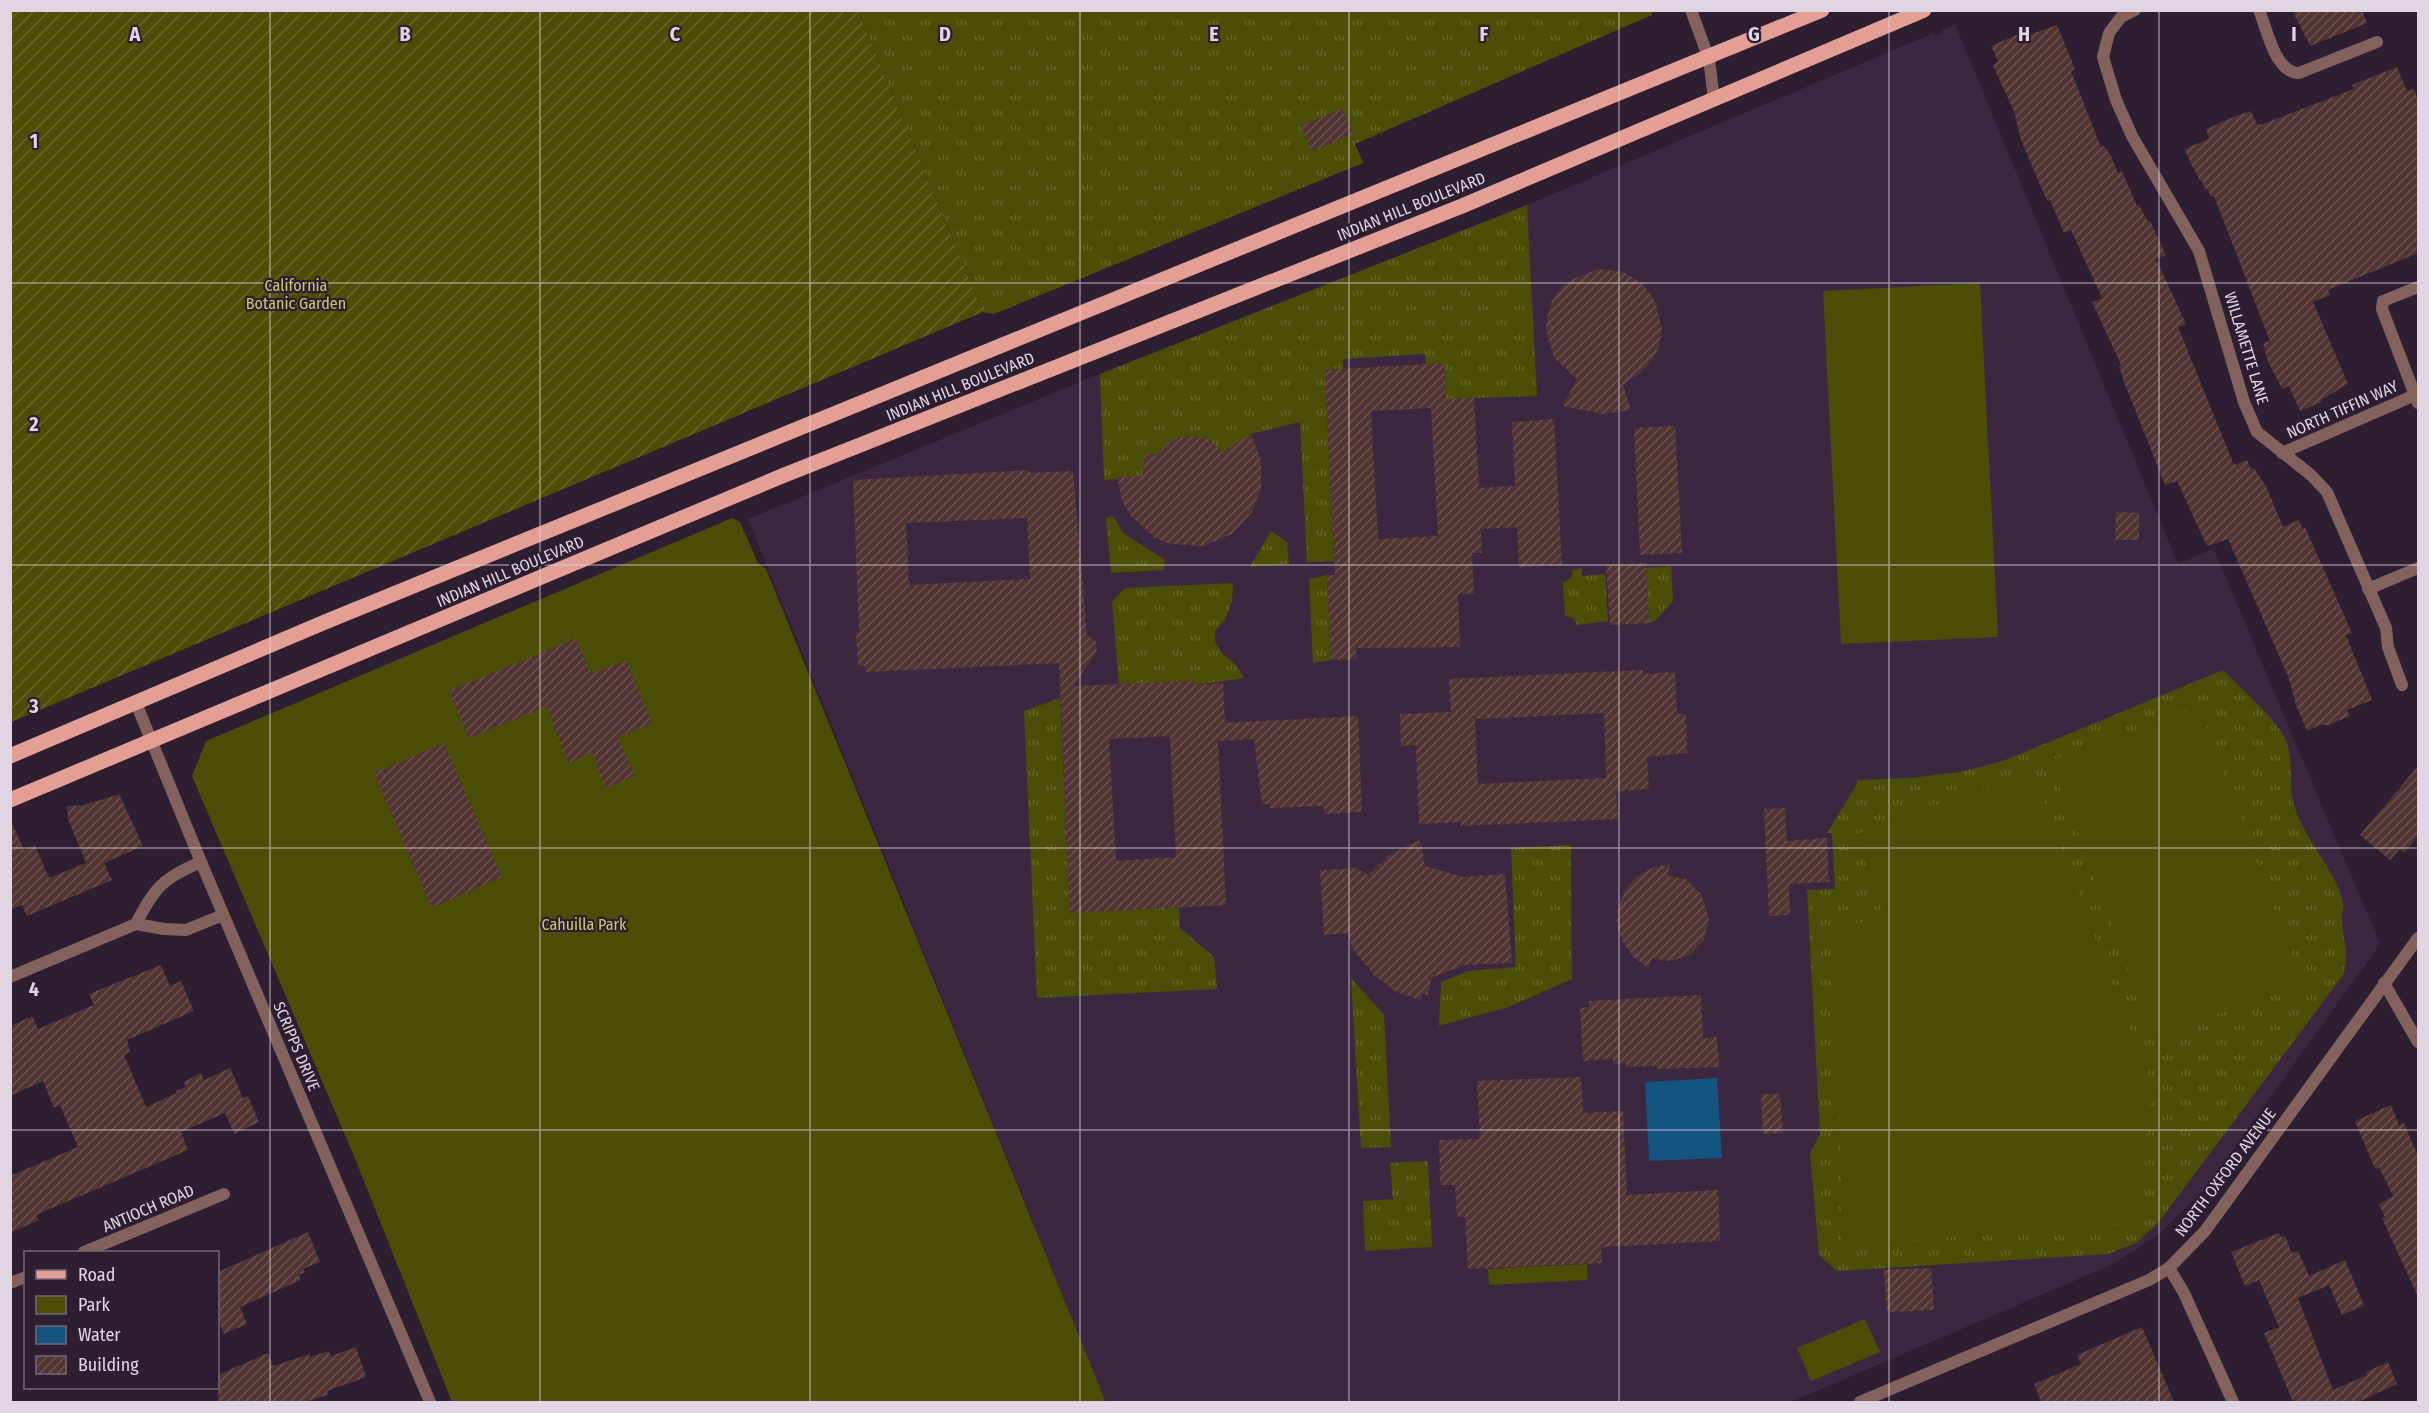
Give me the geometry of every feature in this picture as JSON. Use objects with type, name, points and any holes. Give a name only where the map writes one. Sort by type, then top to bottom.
[{"type":"main road","name":"INDIAN HILL BOULEVARD","points":[[10,756],[325,622],[767,440],[1709,59],[1822,10]]},
{"type":"main road","name":"INDIAN HILL BOULEVARD","points":[[10,800],[782,476],[1462,206],[1924,10]]},
{"type":"street","points":[[1691,10],[1709,59],[1714,99]]},
{"type":"street","name":"WILLAMETTE LANE","points":[[2135,10],[2121,17],[2109,33],[2103,57],[2116,100],[2132,136],[2199,251],[2244,402],[2258,432],[2311,475],[2327,492],[2386,628],[2388,647],[2402,685]]},
{"type":"street","points":[[2259,10],[2282,67],[2291,73],[2299,73],[2377,42]]},
{"type":"street","points":[[2417,399],[2382,309],[2383,301],[2418,286]]},
{"type":"street","name":"NORTH TIFFIN WAY","points":[[2282,453],[2417,399]]},
{"type":"street","points":[[2368,589],[2418,568]]},
{"type":"street","name":"SCRIPPS DRIVE","points":[[136,703],[223,915],[430,1402]]},
{"type":"street","points":[[136,924],[152,894],[176,873],[201,862]]},
{"type":"street","points":[[10,977],[136,924],[186,930],[223,915]]},
{"type":"street","name":"NORTH OXFORD AVENUE","points":[[1860,1402],[2149,1280],[2169,1268],[2205,1232],[2418,938]]},
{"type":"street","points":[[2384,983],[2418,1042]]},
{"type":"street","name":"ANTIOCH ROAD","points":[[86,1251],[224,1194]]},
{"type":"street","points":[[2169,1268],[2184,1293],[2233,1402]]},
{"type":"shaded area","points":[[1955,24],[2178,564],[2214,549],[2380,944],[2203,1191],[2158,1235],[2111,1265],[1791,1402],[1106,1402],[748,519],[1100,374],[1527,205],[1934,33],[1936,36],[1942,33],[1942,30]]},
{"type":"green space","name":"California Botanic Garden","points":[[11,10],[858,11],[983,312],[11,722]]},
{"type":"green space","points":[[1651,10],[1652,15],[1355,144],[1363,163],[994,314],[983,312],[858,11]]},
{"type":"green space","points":[[1527,205],[1537,396],[1446,399],[1444,364],[1426,365],[1425,354],[1343,359],[1343,369],[1325,370],[1334,561],[1307,562],[1300,422],[1251,434],[1223,453],[1214,445],[1197,437],[1181,438],[1173,441],[1156,456],[1146,452],[1142,476],[1104,480],[1100,374]]},
{"type":"green space","points":[[1980,283],[1998,637],[1841,644],[1823,291]]},
{"type":"green space","points":[[1113,516],[1123,533],[1165,560],[1164,570],[1111,573],[1106,518]]},
{"type":"green space","name":"Cahuilla Park","points":[[732,518],[740,522],[758,563],[766,569],[1106,1402],[452,1402],[354,1156],[192,776],[206,741]]},
{"type":"green space","points":[[1271,531],[1287,542],[1289,564],[1250,567]]},
{"type":"green space","points":[[1671,566],[1673,601],[1656,620],[1649,623],[1646,568]]},
{"type":"green space","points":[[1582,568],[1582,576],[1605,574],[1608,621],[1577,625],[1573,618],[1565,616],[1563,583],[1571,578],[1573,570]]},
{"type":"green space","points":[[1327,575],[1331,660],[1313,663],[1309,579]]},
{"type":"green space","points":[[1233,583],[1232,601],[1225,620],[1215,631],[1215,642],[1222,653],[1236,665],[1244,678],[1195,685],[1195,681],[1119,684],[1112,602],[1125,588]]},
{"type":"green space","points":[[2223,670],[2267,714],[2285,739],[2290,757],[2294,805],[2305,831],[2340,891],[2343,903],[2342,919],[2346,953],[2343,975],[2158,1223],[2136,1243],[2108,1254],[1837,1271],[1819,1255],[1810,1153],[1820,1134],[1807,890],[1835,889],[1832,833],[1827,833],[1857,784],[1857,780],[1910,778],[1960,772],[2003,761]]},
{"type":"green space","points":[[1060,698],[1070,913],[1179,907],[1180,928],[1214,957],[1217,989],[1037,998],[1024,711]]},
{"type":"green space","points":[[2199,706],[2302,983],[2154,1038],[2050,761]]},
{"type":"green space","points":[[2032,769],[2127,1024],[2140,1053],[2156,1102],[2147,1105],[2144,1203],[2122,1224],[1848,1245],[1843,1241],[1834,928],[1886,917],[1855,835]]},
{"type":"green space","points":[[1571,845],[1572,979],[1508,1007],[1439,1026],[1441,982],[1468,971],[1516,967],[1511,848]]},
{"type":"green space","points":[[1351,978],[1384,1015],[1391,1147],[1361,1148]]},
{"type":"green space","points":[[1428,1161],[1432,1247],[1365,1251],[1363,1201],[1393,1199],[1390,1163]]},
{"type":"green space","points":[[1587,1264],[1588,1280],[1489,1285],[1488,1269]]},
{"type":"green space","points":[[1865,1319],[1880,1352],[1811,1381],[1797,1348]]},
{"type":"water","points":[[1717,1078],[1722,1158],[1649,1161],[1645,1082]]},
{"type":"building","points":[[2292,10],[2362,10],[2367,23],[2310,46]]},
{"type":"building","points":[[2057,25],[2075,69],[2071,71],[2101,147],[2104,146],[2110,154],[2118,173],[2122,171],[2137,206],[2139,205],[2148,222],[2150,221],[2166,255],[2156,259],[2186,324],[2178,327],[2234,465],[2247,460],[2251,469],[2254,468],[2266,486],[2283,527],[2299,520],[2302,528],[2305,527],[2352,633],[2346,635],[2372,700],[2347,710],[2350,716],[2329,725],[2320,725],[2307,731],[2296,705],[2288,676],[2228,539],[2207,546],[2177,481],[2165,485],[2124,382],[2119,366],[2121,365],[2092,302],[2102,298],[2071,230],[2064,233],[2050,200],[2047,201],[2021,140],[2014,111],[1993,66],[1998,61],[1991,46],[2025,31],[2032,34]]},
{"type":"building","points":[[2397,67],[2407,91],[2414,89],[2418,100],[2418,253],[2328,290],[2330,295],[2313,302],[2348,384],[2321,400],[2322,402],[2300,411],[2289,386],[2282,389],[2267,359],[2263,343],[2270,341],[2214,196],[2211,197],[2207,188],[2205,189],[2184,149],[2209,139],[2206,129],[2236,116],[2251,111],[2257,125],[2263,124],[2354,89],[2352,85]]},
{"type":"building","points":[[1342,108],[1353,134],[1312,152],[1301,126]]},
{"type":"building","points":[[1599,269],[1623,272],[1643,284],[1656,303],[1662,330],[1659,347],[1652,360],[1642,371],[1623,385],[1631,410],[1603,414],[1563,406],[1577,379],[1554,358],[1546,330],[1552,301],[1561,288],[1573,279]]},
{"type":"building","points":[[1444,363],[1446,399],[1474,397],[1479,488],[1515,486],[1512,422],[1554,419],[1562,565],[1519,567],[1517,527],[1481,529],[1482,553],[1472,553],[1474,594],[1458,594],[1460,647],[1356,648],[1357,659],[1331,660],[1327,575],[1335,575],[1325,370]],"holes":[[[1431,408],[1438,536],[1378,539],[1371,411]]]},
{"type":"building","points":[[1675,426],[1682,553],[1640,555],[1634,428]]},
{"type":"building","points":[[1251,434],[1261,460],[1261,489],[1252,512],[1232,534],[1203,546],[1170,544],[1155,538],[1131,516],[1123,503],[1117,477],[1142,476],[1146,452],[1156,456],[1169,442],[1188,435],[1208,439],[1222,452]]},
{"type":"building","points":[[1029,470],[1030,473],[1073,471],[1087,635],[1096,642],[1097,651],[1074,686],[1195,681],[1195,685],[1223,683],[1225,723],[1358,716],[1362,812],[1324,814],[1324,806],[1270,808],[1270,804],[1262,804],[1254,739],[1218,741],[1226,905],[1070,913],[1059,663],[865,672],[865,666],[858,666],[856,632],[859,632],[853,480]],"holes":[[[1027,518],[1030,579],[909,585],[906,523]],[[1170,736],[1176,857],[1116,861],[1109,739]]]},
{"type":"building","points":[[2116,512],[2139,513],[2139,540],[2115,540]]},
{"type":"building","points":[[1646,563],[1649,623],[1610,625],[1606,565]]},
{"type":"building","points":[[576,638],[591,674],[626,660],[652,723],[618,737],[635,776],[606,788],[592,753],[568,763],[547,706],[469,738],[449,691]]},
{"type":"building","points":[[1643,670],[1643,674],[1675,672],[1677,714],[1686,714],[1687,753],[1647,757],[1649,789],[1616,791],[1618,819],[1461,826],[1461,822],[1419,824],[1416,745],[1401,746],[1400,714],[1451,712],[1449,679]],"holes":[[[1604,713],[1606,778],[1478,784],[1475,719]]]},
{"type":"building","points":[[444,743],[502,877],[432,908],[374,773]]},
{"type":"building","points":[[2418,766],[2418,836],[2404,853],[2400,849],[2390,860],[2360,835]]},
{"type":"building","points":[[119,794],[143,846],[104,863],[112,880],[27,916],[22,905],[10,910],[10,819],[24,850],[35,845],[49,878],[86,863],[68,819],[67,806],[84,805]]},
{"type":"building","points":[[1785,808],[1787,841],[1827,838],[1829,882],[1789,884],[1790,915],[1769,916],[1764,809]]},
{"type":"building","points":[[1420,840],[1425,866],[1463,877],[1505,874],[1512,963],[1464,965],[1431,978],[1428,995],[1422,994],[1421,1000],[1396,992],[1375,976],[1352,948],[1349,933],[1324,935],[1320,870],[1356,868],[1368,875],[1389,855]]},
{"type":"building","points":[[1670,864],[1668,876],[1686,879],[1701,894],[1709,918],[1704,940],[1690,955],[1670,961],[1652,958],[1648,968],[1633,957],[1623,942],[1617,925],[1618,907],[1625,891],[1636,877],[1652,868]]},
{"type":"building","points":[[161,965],[170,986],[181,981],[194,1011],[127,1040],[130,1052],[124,1055],[146,1107],[177,1093],[176,1091],[186,1087],[184,1082],[201,1073],[204,1080],[230,1068],[243,1098],[248,1096],[259,1122],[234,1134],[225,1113],[181,1132],[188,1150],[36,1215],[39,1220],[10,1233],[10,1176],[78,1147],[60,1105],[54,1108],[43,1081],[10,1096],[10,1026],[32,1016],[38,1029],[94,1005],[89,994]]},
{"type":"building","points":[[1701,995],[1703,1038],[1717,1037],[1719,1067],[1657,1069],[1657,1066],[1626,1067],[1626,1063],[1613,1064],[1613,1059],[1583,1061],[1580,1008],[1589,1007],[1589,1001]]},
{"type":"building","points":[[1581,1077],[1583,1113],[1623,1111],[1627,1195],[1718,1190],[1720,1241],[1601,1247],[1602,1263],[1468,1269],[1465,1217],[1457,1217],[1455,1185],[1440,1185],[1439,1140],[1480,1139],[1477,1081]]},
{"type":"building","points":[[1761,1094],[1780,1094],[1783,1133],[1763,1134]]},
{"type":"building","points":[[2391,1105],[2399,1125],[2404,1123],[2418,1156],[2418,1297],[2382,1218],[2385,1217],[2379,1204],[2393,1196],[2379,1167],[2375,1169],[2355,1121]]},
{"type":"building","points":[[308,1232],[320,1262],[303,1269],[305,1272],[299,1275],[301,1280],[240,1307],[247,1324],[224,1334],[219,1322],[219,1272]]},
{"type":"building","points":[[2279,1233],[2281,1237],[2285,1236],[2292,1253],[2298,1251],[2309,1276],[2345,1260],[2364,1305],[2342,1315],[2329,1285],[2298,1298],[2333,1390],[2367,1375],[2366,1372],[2388,1362],[2397,1384],[2358,1402],[2293,1402],[2264,1333],[2279,1327],[2259,1280],[2245,1286],[2231,1252]]},
{"type":"building","points":[[1931,1268],[1934,1310],[1887,1312],[1884,1270]]},
{"type":"building","points":[[2142,1327],[2174,1402],[2041,1402],[2034,1384],[2081,1364],[2077,1355]]},
{"type":"building","points":[[356,1347],[366,1377],[327,1391],[328,1395],[304,1402],[218,1402],[219,1375],[268,1353],[273,1366],[309,1354],[310,1357],[329,1351],[331,1356]]}]
